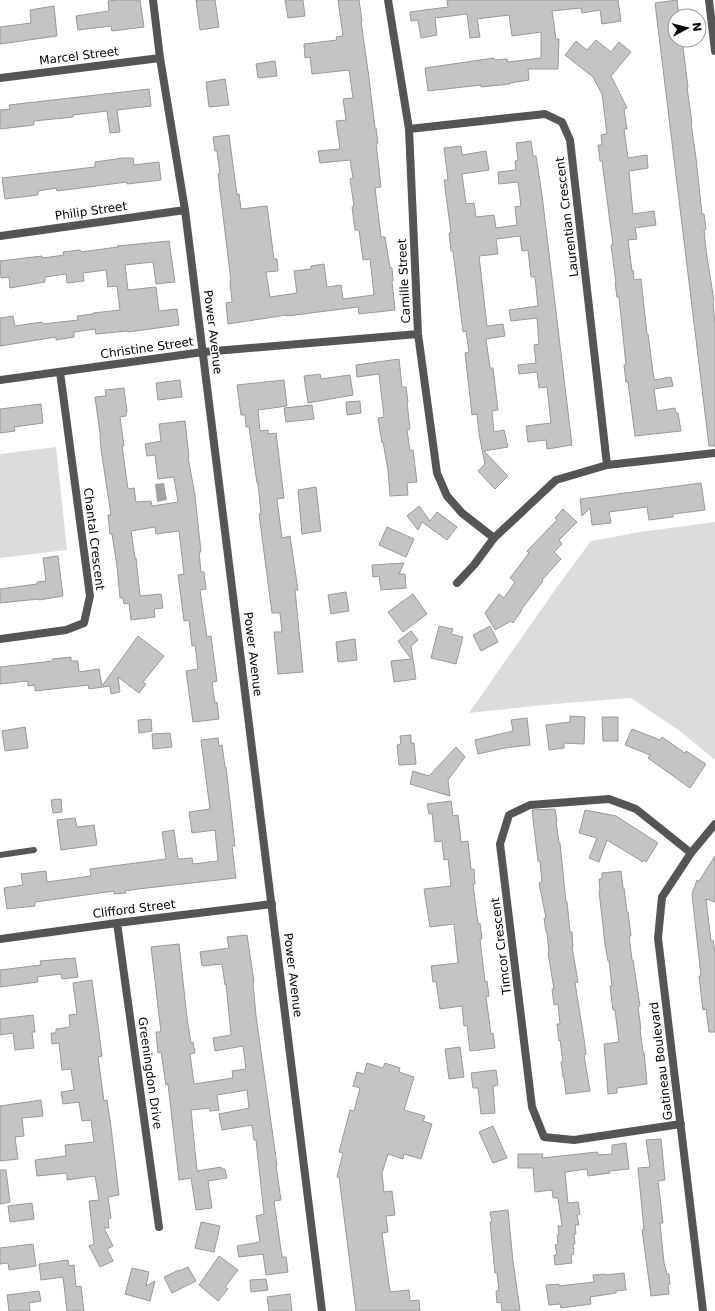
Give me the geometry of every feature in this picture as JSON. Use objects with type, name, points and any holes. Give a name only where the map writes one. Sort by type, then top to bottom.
[{"type":"street","name":"Power Avenue","points":[[153,0],[160,58],[185,210],[322,1311]]},
{"type":"street","name":"Camille Street","points":[[388,0],[409,129],[418,334],[437,473],[448,496],[462,513],[494,538]]},
{"type":"street","points":[[709,0],[715,51]]},
{"type":"street","name":"Marcel Street","points":[[0,78],[160,58]]},
{"type":"street","name":"Laurentian Crescent","points":[[409,129],[545,114],[562,122],[570,140],[607,465]]},
{"type":"street","name":"Philip Street","points":[[0,236],[185,210]]},
{"type":"street","name":"Christine Street","points":[[0,380],[203,352],[418,334]]},
{"type":"street","name":"Chantal Crescent","points":[[0,639],[66,630],[84,623],[90,596],[60,372]]},
{"type":"street","points":[[457,582],[474,565],[494,538],[556,480],[607,465],[715,453]]},
{"type":"street","name":"Timcor Crescent","points":[[681,1124],[574,1140],[544,1137],[532,1107],[500,844],[509,815],[530,806],[610,799],[636,809],[692,853]]},
{"type":"street","name":"Gatineau Boulevard","points":[[703,1311],[658,938],[662,896],[692,853],[715,824]]},
{"type":"street","name":"Clifford Street","points":[[0,939],[117,922],[272,904]]},
{"type":"street","name":"Greeningdon Drive","points":[[117,922],[159,1228]]},
{"type":"lane","points":[[0,855],[34,850]]},
{"type":"shaded area","points":[[56,447],[67,550],[0,558],[0,454]]},
{"type":"shaded area","points":[[164,483],[167,500],[157,502],[155,484]]},
{"type":"shaded area","points":[[715,522],[715,760],[680,731],[631,698],[469,713],[591,541],[640,532]]},
{"type":"building","points":[[140,0],[144,27],[112,31],[111,26],[78,30],[76,16],[109,11],[108,1]]},
{"type":"building","points":[[196,0],[215,0],[219,27],[200,30]]},
{"type":"building","points":[[285,0],[303,0],[305,16],[288,18]]},
{"type":"building","points":[[338,0],[359,0],[378,143],[376,143],[381,187],[375,188],[381,237],[385,237],[390,268],[392,268],[395,310],[359,314],[358,307],[287,315],[228,324],[226,303],[232,302],[231,281],[218,174],[220,174],[217,151],[215,151],[213,137],[229,135],[237,195],[239,194],[241,209],[267,206],[274,259],[277,259],[278,271],[266,272],[270,297],[297,293],[294,271],[311,269],[311,266],[324,264],[327,287],[341,285],[343,299],[374,295],[370,259],[363,260],[359,230],[355,230],[352,207],[354,206],[350,179],[353,178],[350,160],[320,163],[318,151],[340,149],[336,121],[346,120],[343,99],[353,98],[349,70],[312,74],[310,57],[305,58],[304,44],[337,40],[336,37],[343,36]]},
{"type":"building","points":[[447,0],[618,0],[621,21],[602,24],[600,10],[582,13],[581,8],[552,11],[556,39],[559,39],[558,69],[528,69],[529,80],[510,84],[481,87],[481,85],[428,91],[425,68],[494,58],[494,60],[507,59],[508,62],[541,58],[541,32],[512,36],[509,15],[477,19],[480,37],[470,38],[467,14],[435,18],[437,35],[421,38],[418,20],[411,21],[410,12],[448,7]]},
{"type":"building","points":[[677,0],[678,8],[667,8],[667,48],[683,48],[702,214],[704,214],[706,229],[704,230],[714,301],[715,324],[715,446],[709,446],[655,3]]},
{"type":"building","points":[[54,6],[57,36],[0,44],[0,27],[31,23],[30,10]]},
{"type":"building","points":[[596,40],[611,52],[619,42],[631,52],[611,76],[627,108],[624,109],[627,129],[624,129],[628,158],[647,155],[648,168],[629,171],[633,214],[654,211],[656,225],[635,228],[637,239],[628,240],[632,271],[633,270],[634,280],[641,279],[654,380],[671,377],[673,386],[654,389],[657,411],[675,408],[676,413],[678,413],[681,431],[635,436],[628,382],[626,382],[624,365],[626,365],[619,297],[617,297],[611,245],[613,245],[602,161],[600,161],[598,145],[602,145],[601,135],[607,134],[602,94],[593,77],[565,55],[576,41],[587,50]]},
{"type":"building","points":[[275,61],[277,76],[258,78],[256,64]]},
{"type":"building","points":[[225,79],[229,105],[209,107],[206,82]]},
{"type":"building","points":[[149,89],[151,106],[117,110],[120,132],[110,133],[107,111],[73,115],[73,117],[34,121],[34,125],[0,129],[0,110],[10,109],[9,105]]},
{"type":"building","points":[[531,141],[533,156],[536,156],[542,195],[572,445],[547,449],[546,440],[528,442],[526,426],[551,423],[547,387],[539,388],[537,372],[519,374],[518,365],[536,363],[534,345],[539,344],[537,318],[511,321],[509,310],[538,306],[535,277],[531,277],[528,250],[522,251],[520,236],[496,239],[498,254],[479,256],[487,326],[503,324],[505,336],[486,339],[490,368],[493,368],[498,410],[492,411],[494,432],[504,430],[508,447],[484,451],[508,476],[495,489],[478,471],[485,464],[477,414],[472,415],[465,353],[469,352],[466,331],[463,332],[453,251],[451,251],[449,233],[451,233],[444,180],[448,180],[444,148],[461,146],[462,155],[486,151],[489,170],[462,174],[466,204],[474,203],[476,217],[494,215],[496,228],[517,225],[515,207],[521,206],[518,182],[499,184],[498,172],[516,170],[515,161],[518,160],[516,143]]},
{"type":"building","points":[[133,158],[134,165],[159,162],[161,180],[127,184],[127,182],[57,191],[56,188],[38,191],[38,195],[5,199],[2,178],[95,167],[95,162]]},
{"type":"building","points":[[169,241],[175,282],[156,284],[153,262],[125,265],[128,290],[156,287],[159,311],[177,309],[179,325],[128,332],[96,334],[95,329],[74,332],[74,337],[56,340],[56,337],[0,346],[0,318],[13,316],[15,326],[42,322],[43,324],[78,320],[77,316],[120,310],[117,286],[108,287],[106,270],[83,273],[84,281],[67,283],[66,274],[45,277],[45,282],[10,288],[9,277],[1,278],[0,261],[42,256],[43,258],[64,255],[63,252],[80,250],[81,252],[118,247],[117,246]]},
{"type":"building","points":[[399,359],[402,387],[406,387],[410,429],[407,430],[410,451],[413,450],[417,482],[407,483],[408,495],[390,496],[388,470],[378,418],[384,417],[379,374],[357,377],[356,365]]},
{"type":"building","points":[[320,374],[321,379],[350,375],[353,395],[308,403],[304,376]]},
{"type":"building","points":[[180,380],[182,397],[158,400],[156,383]]},
{"type":"building","points":[[284,380],[287,406],[258,410],[260,431],[268,430],[268,434],[276,433],[284,498],[277,499],[282,538],[290,536],[298,590],[295,590],[303,672],[278,674],[274,632],[282,632],[280,613],[272,613],[259,514],[261,514],[258,483],[249,427],[246,427],[245,415],[241,415],[237,385]]},
{"type":"building","points":[[124,388],[127,412],[126,416],[120,417],[124,446],[122,446],[128,489],[134,488],[136,502],[151,501],[152,506],[178,502],[174,477],[158,479],[155,455],[147,456],[145,444],[161,441],[159,424],[185,421],[188,457],[195,496],[201,552],[199,552],[201,572],[204,572],[206,589],[200,590],[207,637],[211,636],[217,681],[212,682],[219,719],[193,722],[186,671],[198,669],[195,645],[192,646],[189,620],[184,621],[178,575],[184,574],[179,531],[156,534],[155,527],[131,531],[136,558],[140,596],[161,594],[163,608],[154,609],[155,617],[131,620],[129,603],[124,604],[123,598],[120,598],[112,534],[110,534],[108,515],[111,515],[95,397],[106,396],[105,390]]},
{"type":"building","points":[[360,401],[361,413],[347,415],[346,402]]},
{"type":"building","points":[[41,404],[43,423],[14,427],[15,431],[0,433],[0,409]]},
{"type":"building","points":[[312,405],[314,419],[286,422],[284,408]]},
{"type":"building","points":[[701,483],[705,510],[673,514],[673,517],[649,520],[647,507],[609,512],[611,523],[592,525],[590,508],[582,516],[580,499]]},
{"type":"building","points":[[316,487],[321,531],[302,534],[298,490]]},
{"type":"building","points":[[419,506],[430,521],[437,512],[457,527],[447,540],[422,522],[418,530],[407,516]]},
{"type":"building","points":[[563,509],[577,522],[559,540],[562,544],[554,552],[561,559],[542,580],[543,581],[513,623],[511,621],[495,630],[485,613],[499,594],[504,598],[515,582],[510,578],[529,553],[527,551],[557,520],[555,518]]},
{"type":"building","points":[[387,527],[414,539],[406,557],[379,545]]},
{"type":"building","points":[[58,556],[63,596],[39,600],[0,603],[0,589],[37,584],[37,582],[46,581],[43,558]]},
{"type":"building","points":[[404,563],[399,574],[405,574],[406,588],[381,590],[379,576],[373,577],[372,565]]},
{"type":"building","points":[[346,592],[349,611],[331,614],[328,595]]},
{"type":"building","points":[[413,594],[427,614],[403,632],[388,612]]},
{"type":"building","points":[[439,626],[453,629],[451,634],[463,637],[456,664],[431,658]]},
{"type":"building","points":[[490,626],[498,642],[481,651],[473,635]]},
{"type":"building","points":[[411,631],[418,640],[411,646],[416,679],[394,682],[391,661],[411,659],[398,641]]},
{"type":"building","points":[[138,636],[164,656],[143,682],[146,684],[139,693],[118,677],[120,692],[111,694],[110,686],[89,689],[88,685],[35,691],[35,685],[28,686],[28,681],[0,684],[0,667],[53,661],[52,659],[71,657],[71,661],[78,661],[79,672],[99,669],[102,686]]},
{"type":"building","points":[[355,639],[357,660],[338,662],[336,642]]},
{"type":"building","points":[[570,716],[585,717],[584,744],[564,743],[564,748],[549,750],[546,725],[570,722]]},
{"type":"building","points":[[602,717],[618,717],[618,741],[603,741]]},
{"type":"building","points":[[527,718],[530,745],[505,748],[478,754],[475,740],[513,731],[511,720]]},
{"type":"building","points":[[151,719],[152,731],[139,733],[138,720]]},
{"type":"building","points":[[25,727],[28,748],[5,751],[2,731]]},
{"type":"building","points":[[632,729],[660,740],[662,737],[685,753],[686,751],[706,764],[690,788],[648,758],[650,755],[625,745]]},
{"type":"building","points":[[170,733],[172,747],[153,749],[152,734]]},
{"type":"building","points":[[411,735],[411,743],[414,743],[416,764],[399,765],[397,745],[401,744],[400,736]]},
{"type":"building","points":[[218,738],[219,746],[222,745],[226,767],[235,846],[232,846],[236,878],[138,889],[125,891],[126,893],[114,894],[114,891],[35,902],[35,906],[7,909],[4,888],[23,885],[21,874],[46,871],[47,882],[91,876],[90,869],[166,859],[162,832],[174,830],[178,859],[192,858],[193,864],[218,861],[215,830],[192,833],[189,812],[210,809],[201,740]]},
{"type":"building","points":[[456,747],[465,757],[448,780],[450,796],[410,784],[413,771],[429,776]]},
{"type":"building","points":[[61,799],[62,812],[53,813],[51,800]]},
{"type":"building","points":[[451,801],[453,816],[458,815],[461,842],[468,841],[471,869],[474,869],[475,884],[473,884],[478,924],[480,923],[482,939],[480,939],[485,982],[487,981],[489,996],[486,997],[491,1034],[493,1033],[495,1048],[470,1051],[467,1025],[464,1026],[462,1006],[440,1009],[436,981],[433,982],[431,966],[458,963],[454,924],[430,927],[424,889],[451,886],[448,859],[444,860],[442,841],[435,842],[432,813],[429,814],[427,804]]},
{"type":"building","points":[[555,809],[570,932],[572,932],[572,947],[578,982],[575,983],[584,1039],[586,1054],[584,1055],[590,1091],[566,1094],[557,1024],[560,1024],[558,1004],[554,1005],[552,989],[554,989],[544,918],[546,918],[539,883],[542,882],[540,861],[538,861],[532,810]]},
{"type":"building","points":[[585,810],[616,816],[658,843],[646,862],[644,860],[643,862],[607,840],[599,862],[589,858],[597,838],[579,833]]},
{"type":"building","points":[[75,818],[77,827],[94,825],[97,845],[61,850],[57,820]]},
{"type":"building","points":[[715,856],[715,902],[706,899],[711,941],[713,940],[715,953],[715,1032],[709,1032],[706,1009],[703,1010],[701,994],[699,976],[701,976],[692,894],[697,880],[699,881]]},
{"type":"building","points":[[621,871],[631,936],[629,936],[632,960],[640,1006],[638,1007],[647,1084],[617,1088],[617,1093],[608,1094],[604,1044],[619,1042],[610,986],[612,986],[605,944],[599,879],[602,879],[602,873]]},
{"type":"building","points":[[247,935],[254,982],[256,1016],[281,1200],[274,1201],[282,1257],[286,1257],[288,1272],[266,1275],[263,1254],[239,1257],[237,1246],[260,1242],[256,1216],[264,1214],[256,1140],[254,1140],[252,1125],[222,1130],[219,1114],[249,1108],[247,1090],[217,1095],[219,1110],[210,1111],[210,1108],[191,1110],[197,1171],[221,1167],[221,1169],[225,1169],[227,1178],[208,1181],[212,1208],[196,1210],[191,1178],[179,1180],[168,1084],[166,1085],[161,1052],[158,1053],[156,1032],[161,1032],[151,947],[179,944],[187,1018],[191,1043],[193,1042],[195,1053],[190,1054],[194,1084],[233,1078],[232,1071],[246,1069],[243,1046],[215,1051],[213,1038],[231,1035],[226,984],[225,985],[222,964],[202,966],[200,952],[229,948],[227,937]]},
{"type":"building","points":[[75,958],[78,977],[62,979],[61,974],[37,977],[38,982],[0,987],[0,970],[41,965],[40,961]]},
{"type":"building","points":[[92,980],[102,1056],[98,1057],[104,1101],[107,1100],[119,1195],[108,1197],[111,1218],[108,1219],[109,1228],[104,1228],[113,1246],[107,1249],[113,1261],[100,1267],[89,1246],[94,1244],[89,1201],[99,1200],[95,1176],[67,1180],[67,1173],[37,1176],[35,1160],[66,1156],[65,1145],[94,1142],[91,1120],[82,1121],[79,1102],[63,1104],[61,1092],[74,1090],[71,1069],[62,1070],[59,1043],[52,1044],[51,1033],[56,1033],[56,1029],[70,1027],[69,1015],[77,1014],[73,983]]},
{"type":"building","points":[[33,1015],[35,1032],[32,1032],[34,1048],[15,1050],[13,1033],[0,1035],[0,1019]]},
{"type":"building","points":[[460,1047],[464,1077],[449,1079],[445,1049]]},
{"type":"building","points":[[367,1063],[383,1068],[385,1063],[400,1068],[399,1072],[414,1077],[404,1110],[425,1116],[423,1121],[432,1124],[421,1159],[404,1154],[403,1159],[388,1154],[382,1173],[384,1192],[392,1191],[395,1215],[386,1216],[388,1232],[382,1233],[390,1292],[409,1290],[410,1301],[419,1300],[420,1311],[356,1311],[339,1177],[337,1177],[343,1153],[339,1152],[350,1110],[354,1111],[360,1088],[353,1086],[357,1072],[364,1074]]},
{"type":"building","points":[[496,1070],[498,1085],[493,1086],[495,1113],[481,1114],[478,1088],[473,1088],[471,1073]]},
{"type":"building","points":[[41,1100],[43,1116],[22,1118],[24,1136],[15,1137],[18,1159],[0,1161],[0,1106]]},
{"type":"building","points":[[493,1126],[507,1158],[493,1163],[479,1132]]},
{"type":"building","points":[[661,1139],[665,1180],[658,1181],[663,1223],[660,1223],[664,1263],[667,1274],[669,1274],[670,1284],[668,1285],[669,1294],[651,1296],[642,1230],[644,1230],[638,1168],[650,1167],[646,1140]]},
{"type":"building","points":[[626,1143],[629,1169],[609,1171],[610,1173],[588,1176],[587,1169],[565,1172],[568,1203],[578,1202],[580,1214],[577,1215],[579,1225],[575,1225],[576,1234],[574,1234],[575,1244],[573,1244],[574,1254],[571,1255],[572,1263],[555,1265],[554,1255],[557,1255],[555,1245],[558,1244],[558,1226],[562,1226],[558,1198],[553,1198],[552,1190],[535,1192],[533,1168],[518,1168],[518,1154],[543,1154],[542,1158],[597,1152],[598,1155],[612,1154],[612,1145]]},
{"type":"building","points":[[0,1170],[6,1170],[10,1202],[0,1204]]},
{"type":"building","points":[[32,1203],[34,1219],[10,1222],[8,1206]]},
{"type":"building","points":[[508,1210],[520,1310],[502,1311],[501,1302],[497,1303],[496,1291],[499,1291],[497,1273],[495,1273],[490,1212]]},
{"type":"building","points":[[201,1222],[220,1226],[214,1252],[195,1248]]},
{"type":"building","points":[[33,1244],[36,1266],[9,1270],[8,1263],[0,1264],[0,1248]]},
{"type":"building","points":[[219,1256],[238,1270],[225,1287],[228,1289],[218,1301],[199,1285]]},
{"type":"building","points":[[68,1260],[69,1266],[74,1265],[76,1287],[81,1286],[84,1311],[67,1311],[63,1277],[41,1280],[39,1264]]},
{"type":"building","points":[[188,1267],[196,1281],[172,1293],[164,1277]]},
{"type":"building","points":[[132,1268],[149,1272],[146,1286],[155,1281],[150,1301],[125,1294]]},
{"type":"building","points":[[624,1273],[626,1290],[590,1297],[591,1304],[561,1308],[560,1304],[549,1305],[546,1285],[559,1284],[559,1286],[594,1282],[593,1275]]},
{"type":"building","points":[[266,1279],[268,1290],[251,1292],[250,1280]]},
{"type":"building","points":[[39,1291],[41,1301],[29,1303],[30,1311],[9,1311],[7,1295]]},
{"type":"building","points":[[290,1294],[292,1311],[269,1311],[267,1297]]}]
